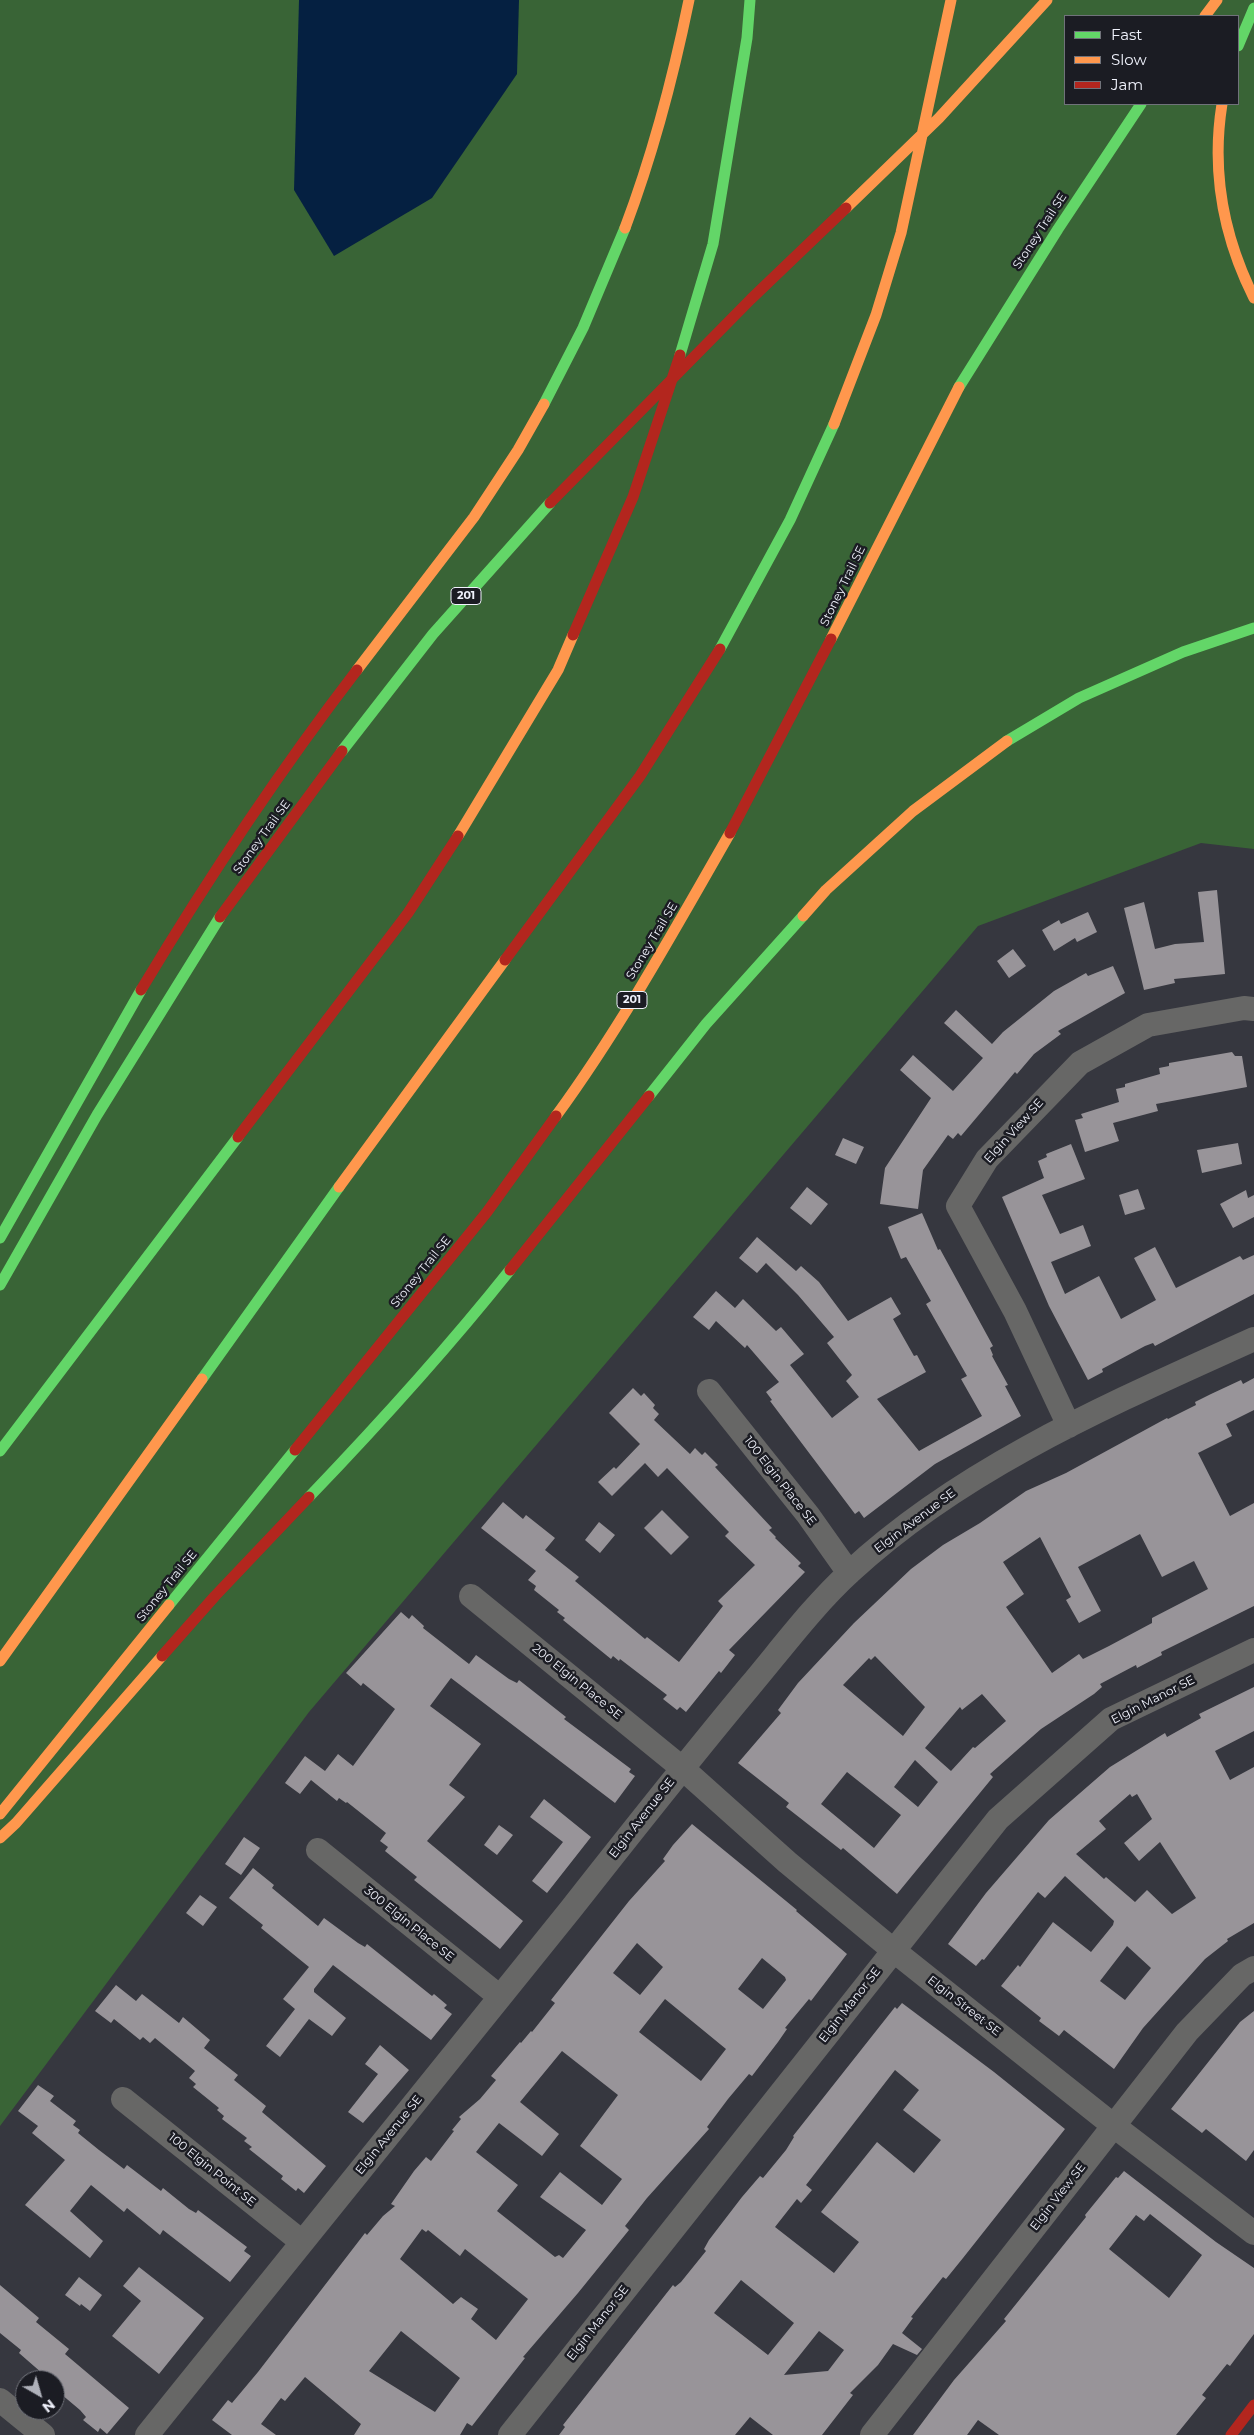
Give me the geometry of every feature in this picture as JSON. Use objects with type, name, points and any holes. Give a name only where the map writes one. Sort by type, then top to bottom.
[{"type":"main road","points":[[0,1238],[105,1048],[162,953],[256,807],[479,511],[518,450],[560,376],[594,306],[650,157],[679,56],[689,0]]},
{"type":"main road","points":[[0,1451],[408,913],[482,799],[558,670],[633,496],[683,348],[713,244],[747,38],[750,0]]},
{"type":"main road","points":[[0,1661],[339,1187],[624,799],[684,711],[749,600],[808,485],[868,338],[899,242],[952,0]]},
{"type":"main road","name":"Stoney Trail SE","points":[[0,1285],[97,1115],[215,924],[333,763],[433,634],[544,510],[751,299],[939,118],[1047,0]]},
{"type":"main road","points":[[1206,15],[1217,0]]},
{"type":"main road","points":[[1239,44],[1254,8]]},
{"type":"main road","name":"Stoney Trail SE","points":[[0,1814],[487,1212],[577,1088],[654,965],[740,816],[959,387],[1058,229],[1140,105]]},
{"type":"main road","points":[[1222,105],[1217,153],[1223,219],[1235,255],[1254,298]]},
{"type":"main road","points":[[0,1838],[16,1823],[215,1596],[368,1436],[461,1332],[706,1024],[826,890],[913,810],[1000,745],[1079,698],[1183,652],[1254,628]]},
{"type":"main road","points":[[1231,2435],[1254,2405]]},
{"type":"street","name":"Elgin View SE","points":[[1069,1426],[1015,1311],[958,1206],[987,1159],[1080,1063],[1148,1025],[1244,1008],[1254,1009]]},
{"type":"street","name":"Elgin Avenue SE","points":[[147,2435],[682,1768],[812,1613],[850,1573],[910,1523],[952,1492],[1069,1426],[1127,1396],[1254,1339]]},
{"type":"street","name":"100 Elgin Place SE","points":[[709,1391],[808,1515],[850,1573]]},
{"type":"street","name":"200 Elgin Place SE","points":[[471,1596],[682,1768]]},
{"type":"street","name":"Elgin Manor SE","points":[[510,2435],[998,1820],[1111,1719],[1254,1650]]},
{"type":"street","name":"Elgin Street SE","points":[[682,1768],[787,1862],[893,1950],[1114,2126],[1254,2233]]},
{"type":"street","name":"300 Elgin Place SE","points":[[318,1850],[500,1997]]},
{"type":"street","name":"Elgin View SE","points":[[872,2435],[1188,2032],[1242,1975],[1254,1968]]},
{"type":"street","name":"100 Elgin Point SE","points":[[123,2099],[302,2242]]},
{"type":"street","points":[[0,2400],[44,2435]]},
{"type":"green space","points":[[0,0],[1254,0],[1254,849],[1201,843],[978,926],[309,1712],[0,2126]]},
{"type":"water","points":[[299,0],[519,0],[517,74],[432,198],[334,256],[294,190]]},
{"type":"building","points":[[1217,890],[1225,974],[1174,979],[1175,983],[1144,990],[1124,908],[1144,902],[1155,949],[1175,944],[1204,942],[1198,892]]},
{"type":"building","points":[[1088,912],[1097,932],[1077,942],[1075,938],[1054,951],[1042,930],[1059,920],[1061,924]]},
{"type":"building","points":[[1013,949],[1026,966],[1009,978],[997,961]]},
{"type":"building","points":[[1113,966],[1125,993],[1058,1031],[1061,1034],[1034,1054],[1017,1074],[1015,1072],[961,1136],[958,1133],[953,1139],[948,1135],[923,1170],[918,1209],[880,1204],[885,1168],[931,1098],[900,1070],[913,1055],[953,1091],[983,1058],[944,1023],[956,1010],[992,1044],[1003,1032],[1054,991],[1086,973],[1088,976]]},
{"type":"building","points":[[1232,1052],[1235,1056],[1242,1056],[1247,1087],[1156,1104],[1158,1111],[1113,1123],[1119,1141],[1085,1152],[1075,1120],[1083,1118],[1081,1114],[1119,1102],[1116,1089],[1125,1087],[1125,1084],[1160,1074],[1159,1068],[1169,1066],[1169,1063]]},
{"type":"building","points":[[843,1138],[864,1147],[856,1164],[835,1155]]},
{"type":"building","points":[[1238,1143],[1242,1164],[1202,1173],[1197,1150]]},
{"type":"building","points":[[1071,1144],[1085,1179],[1042,1195],[1060,1234],[1083,1225],[1091,1246],[1051,1262],[1065,1294],[1099,1276],[1121,1319],[1156,1300],[1134,1258],[1155,1247],[1176,1288],[1240,1256],[1243,1260],[1254,1255],[1254,1294],[1155,1346],[1153,1343],[1145,1346],[1102,1369],[1103,1372],[1088,1380],[1049,1306],[1002,1197],[1044,1178],[1038,1161],[1047,1157],[1046,1154]]},
{"type":"building","points":[[807,1187],[828,1204],[811,1225],[790,1208]]},
{"type":"building","points":[[1138,1189],[1145,1209],[1125,1215],[1119,1195]]},
{"type":"building","points":[[1246,1190],[1248,1198],[1254,1195],[1254,1217],[1233,1228],[1220,1204]]},
{"type":"building","points":[[922,1213],[938,1250],[940,1249],[993,1346],[990,1348],[992,1356],[1008,1385],[1005,1386],[1021,1416],[935,1464],[864,1518],[859,1511],[855,1514],[770,1401],[772,1400],[766,1392],[779,1382],[747,1345],[745,1348],[716,1321],[709,1330],[693,1317],[716,1291],[735,1308],[743,1299],[776,1331],[781,1327],[804,1354],[790,1365],[832,1418],[859,1397],[846,1381],[852,1375],[827,1343],[834,1337],[798,1295],[766,1263],[757,1273],[739,1258],[757,1237],[796,1271],[801,1266],[819,1282],[848,1321],[891,1297],[901,1314],[893,1319],[914,1356],[917,1355],[926,1372],[877,1399],[919,1451],[982,1416],[961,1379],[967,1376],[926,1304],[931,1301],[906,1257],[901,1259],[888,1227]]},
{"type":"building","points":[[1254,1378],[1254,1410],[1226,1424],[1232,1436],[1198,1453],[1230,1516],[1254,1503],[1254,1606],[1161,1652],[1162,1655],[1137,1668],[1136,1665],[1100,1684],[1102,1687],[1094,1694],[1041,1729],[990,1774],[993,1777],[897,1894],[843,1848],[841,1850],[786,1807],[789,1803],[738,1763],[781,1713],[778,1710],[798,1683],[854,1623],[911,1569],[943,1545],[980,1523],[1026,1491],[1066,1473],[1167,1418],[1196,1405],[1195,1402],[1211,1394],[1241,1380],[1243,1384]],"holes":[[[1140,1534],[1162,1577],[1194,1561],[1208,1589],[1152,1618],[1152,1623],[1109,1646],[1083,1659],[1079,1654],[1052,1673],[1006,1607],[1024,1594],[1003,1562],[1040,1537],[1071,1597],[1066,1600],[1079,1623],[1101,1611],[1078,1567]],[[875,1656],[925,1707],[903,1736],[843,1685],[869,1658],[871,1660]],[[982,1694],[1006,1721],[975,1748],[973,1747],[951,1771],[925,1748],[960,1707],[962,1710]],[[915,1760],[938,1782],[918,1807],[894,1787]],[[847,1772],[901,1815],[874,1848],[821,1804]]]},
{"type":"building","points":[[633,1388],[641,1396],[644,1393],[655,1405],[653,1408],[659,1414],[654,1420],[690,1454],[695,1448],[702,1455],[705,1452],[718,1465],[715,1467],[772,1528],[769,1530],[801,1563],[798,1566],[805,1572],[729,1650],[735,1655],[721,1673],[719,1671],[686,1712],[680,1707],[677,1710],[663,1699],[667,1695],[620,1659],[619,1661],[613,1656],[611,1659],[563,1620],[565,1618],[557,1612],[559,1610],[534,1590],[536,1586],[528,1580],[536,1571],[481,1528],[503,1502],[523,1519],[526,1515],[555,1538],[545,1550],[579,1577],[575,1581],[645,1639],[647,1637],[679,1662],[723,1606],[718,1601],[755,1565],[725,1536],[729,1532],[667,1468],[658,1477],[645,1463],[612,1496],[598,1482],[614,1467],[616,1469],[640,1444],[609,1413]]},
{"type":"building","points":[[662,1510],[689,1537],[671,1555],[644,1528]]},
{"type":"building","points":[[599,1522],[615,1535],[600,1553],[585,1540]]},
{"type":"building","points":[[401,1612],[409,1619],[412,1615],[424,1626],[423,1628],[469,1664],[476,1655],[509,1679],[517,1683],[519,1680],[566,1717],[564,1719],[631,1769],[629,1772],[635,1776],[615,1803],[451,1678],[430,1706],[481,1744],[449,1785],[465,1797],[427,1841],[523,1921],[500,1949],[414,1880],[417,1877],[385,1851],[388,1847],[380,1841],[386,1833],[347,1802],[339,1798],[337,1801],[311,1780],[300,1794],[285,1783],[305,1756],[325,1771],[338,1754],[353,1766],[395,1709],[363,1683],[361,1686],[346,1673]]},
{"type":"building","points":[[1254,1687],[1254,1731],[1215,1751],[1230,1780],[1254,1767],[1254,1923],[1227,1939],[1228,1941],[1205,1959],[1143,2028],[1114,2069],[1064,2030],[1059,2036],[1039,2021],[1041,2018],[1001,1986],[1018,1965],[1020,1967],[1053,1922],[1091,1952],[1113,1925],[1114,1921],[1065,1876],[1045,1898],[1038,1892],[984,1960],[982,1959],[976,1966],[948,1944],[986,1893],[1049,1820],[1110,1767],[1165,1733],[1167,1737],[1201,1718],[1199,1714]],"holes":[[[1130,1794],[1132,1797],[1137,1794],[1152,1819],[1124,1843],[1139,1861],[1160,1842],[1196,1898],[1172,1914],[1147,1890],[1135,1902],[1106,1877],[1104,1879],[1076,1854],[1106,1829],[1099,1821]],[[1127,1946],[1151,1968],[1125,2000],[1100,1981]]]},
{"type":"building","points":[[544,1799],[591,1837],[547,1893],[532,1881],[563,1842],[530,1817]]},
{"type":"building","points":[[692,1824],[797,1910],[847,1954],[811,2001],[809,1999],[785,2028],[787,2029],[752,2076],[749,2074],[728,2099],[707,2127],[709,2129],[647,2198],[625,2226],[629,2230],[523,2357],[525,2358],[472,2426],[467,2423],[460,2435],[354,2435],[361,2424],[305,2377],[285,2401],[281,2398],[261,2424],[276,2435],[232,2435],[212,2420],[228,2400],[232,2403],[258,2372],[365,2233],[367,2235],[383,2216],[395,2206],[391,2204],[414,2171],[426,2157],[431,2161],[454,2131],[452,2130],[461,2119],[459,2117],[480,2099],[496,2080],[491,2076],[520,2042],[532,2032],[555,2003],[551,2000],[629,1901],[665,1861],[663,1859]],"holes":[[[637,1943],[663,1967],[640,1995],[613,1973]],[[762,1958],[785,1977],[786,1980],[763,2009],[738,1989]],[[665,1999],[726,2049],[701,2081],[639,2032]],[[562,2051],[618,2095],[580,2146],[622,2179],[602,2205],[560,2172],[540,2197],[586,2230],[563,2258],[559,2255],[555,2257],[497,2211],[518,2185],[476,2152],[499,2123],[542,2156],[559,2134],[520,2102]],[[422,2229],[426,2232],[428,2230],[460,2256],[465,2249],[528,2299],[496,2340],[471,2319],[478,2309],[461,2297],[453,2304],[400,2259]],[[401,2331],[460,2378],[435,2412],[369,2371]]]},
{"type":"building","points":[[499,1825],[513,1835],[497,1855],[484,1845]]},
{"type":"building","points":[[244,1837],[260,1848],[241,1875],[225,1864]]},
{"type":"building","points":[[253,1868],[274,1885],[272,1888],[318,1926],[324,1918],[358,1943],[365,1947],[367,1944],[432,1996],[434,1994],[447,2005],[444,2008],[452,2014],[431,2040],[333,1965],[314,1989],[314,1992],[346,2018],[332,2036],[309,2019],[280,2057],[266,2046],[295,2009],[283,1999],[309,1967],[261,1928],[263,1925],[229,1898]]},
{"type":"building","points":[[200,1895],[217,1907],[203,1926],[186,1913]]},
{"type":"building","points":[[116,1985],[136,2001],[142,1994],[179,2023],[183,2017],[210,2040],[204,2048],[238,2075],[234,2080],[266,2106],[262,2112],[326,2166],[304,2193],[298,2188],[296,2191],[281,2179],[283,2176],[249,2149],[252,2147],[244,2141],[247,2138],[222,2119],[224,2116],[217,2110],[219,2108],[193,2087],[196,2084],[189,2078],[195,2071],[155,2038],[150,2043],[143,2037],[140,2040],[114,2019],[111,2023],[95,2011]]},
{"type":"building","points":[[902,2003],[994,2072],[1065,2129],[946,2279],[943,2277],[911,2317],[913,2318],[902,2333],[922,2349],[917,2355],[893,2344],[878,2365],[850,2393],[853,2395],[822,2435],[773,2435],[750,2417],[735,2435],[559,2435],[565,2427],[563,2425],[673,2285],[675,2287],[681,2282],[706,2251],[704,2249],[709,2240],[742,2197],[760,2176],[763,2178],[786,2150],[793,2136],[895,2007],[897,2009]],"holes":[[[895,2070],[919,2090],[903,2110],[941,2140],[914,2173],[877,2142],[821,2212],[859,2242],[834,2273],[775,2227],[797,2199],[801,2203],[812,2190],[806,2185]],[[741,2280],[794,2323],[768,2355],[714,2313]],[[819,2331],[844,2350],[828,2371],[784,2375]]]},
{"type":"building","points":[[1254,2011],[1254,2150],[1246,2161],[1206,2129],[1202,2133],[1171,2109],[1240,2022]]},
{"type":"building","points":[[380,2045],[409,2070],[363,2123],[348,2112],[378,2074],[365,2064]]},
{"type":"building","points":[[38,2085],[54,2096],[50,2101],[76,2121],[73,2125],[80,2130],[78,2133],[99,2150],[124,2169],[127,2165],[161,2191],[163,2188],[189,2209],[196,2213],[198,2210],[247,2247],[244,2251],[251,2256],[230,2282],[163,2230],[160,2235],[127,2208],[124,2212],[91,2185],[70,2211],[103,2241],[90,2258],[25,2205],[65,2160],[32,2133],[38,2126],[18,2111]]},
{"type":"building","points":[[1124,2171],[1216,2242],[1254,2268],[1254,2334],[1230,2366],[1227,2364],[1202,2395],[1206,2398],[1176,2435],[999,2435],[978,2420],[967,2435],[913,2435],[954,2380],[1006,2321],[1004,2319],[1086,2217],[1085,2215],[1116,2177],[1118,2178]],"holes":[[[1150,2214],[1202,2255],[1169,2298],[1109,2249],[1136,2215],[1144,2221]]]},
{"type":"building","points":[[139,2267],[204,2318],[159,2374],[112,2336],[141,2301],[123,2286]]},
{"type":"building","points":[[79,2277],[102,2295],[90,2311],[65,2295]]},
{"type":"building","points":[[0,2285],[39,2318],[36,2322],[69,2349],[65,2354],[129,2408],[107,2434],[100,2428],[98,2432],[83,2420],[86,2417],[65,2397],[65,2370],[39,2370],[19,2353],[21,2350],[0,2333]]},
{"type":"traffic: fast","points":[[680,355],[713,244],[747,38],[750,0]]},
{"type":"traffic: fast","points":[[1239,44],[1254,8]]},
{"type":"traffic: fast","points":[[959,387],[1058,229],[1140,105]]},
{"type":"traffic: fast","points":[[544,404],[583,328],[625,228]]},
{"type":"traffic: fast","points":[[720,649],[790,520],[834,424]]},
{"type":"traffic: fast","points":[[342,751],[433,634],[550,503]]},
{"type":"traffic: fast","points":[[1007,741],[1079,698],[1183,652],[1254,628]]},
{"type":"traffic: fast","points":[[649,1096],[706,1024],[803,916]]},
{"type":"traffic: fast","points":[[0,1285],[97,1115],[220,917]]},
{"type":"traffic: fast","points":[[0,1238],[141,990]]},
{"type":"traffic: fast","points":[[0,1451],[238,1137]]},
{"type":"traffic: fast","points":[[202,1379],[339,1187]]},
{"type":"traffic: fast","points":[[309,1497],[412,1386],[510,1270]]},
{"type":"traffic: fast","points":[[169,1605],[295,1450]]},
{"type":"traffic: slow","points":[[625,228],[645,172],[661,116],[689,0]]},
{"type":"traffic: slow","points":[[834,424],[876,315],[901,233],[951,0]]},
{"type":"traffic: slow","points":[[846,208],[939,118],[1047,0]]},
{"type":"traffic: slow","points":[[1206,15],[1217,0]]},
{"type":"traffic: slow","points":[[1222,105],[1218,155],[1222,204],[1234,251],[1254,298]]},
{"type":"traffic: slow","points":[[831,639],[959,387]]},
{"type":"traffic: slow","points":[[357,670],[474,517],[518,450],[544,404]]},
{"type":"traffic: slow","points":[[458,836],[558,670],[573,635]]},
{"type":"traffic: slow","points":[[803,916],[826,890],[913,811],[1007,741]]},
{"type":"traffic: slow","points":[[556,1116],[625,1013],[730,833]]},
{"type":"traffic: slow","points":[[339,1187],[505,960]]},
{"type":"traffic: slow","points":[[0,1661],[202,1379]]},
{"type":"traffic: slow","points":[[0,1814],[169,1605]]},
{"type":"traffic: slow","points":[[0,1838],[16,1823],[162,1656]]},
{"type":"traffic: jam","points":[[550,503],[751,299],[846,208]]},
{"type":"traffic: jam","points":[[573,635],[633,497],[680,355]]},
{"type":"traffic: jam","points":[[730,833],[831,639]]},
{"type":"traffic: jam","points":[[505,960],[640,776],[720,649]]},
{"type":"traffic: jam","points":[[141,990],[191,908],[244,827],[299,748],[357,670]]},
{"type":"traffic: jam","points":[[220,917],[342,751]]},
{"type":"traffic: jam","points":[[238,1137],[408,913],[458,836]]},
{"type":"traffic: jam","points":[[510,1270],[649,1096]]},
{"type":"traffic: jam","points":[[295,1450],[487,1212],[556,1116]]},
{"type":"traffic: jam","points":[[162,1656],[215,1596],[309,1497]]},
{"type":"traffic: jam","points":[[1231,2435],[1254,2405]]}]
